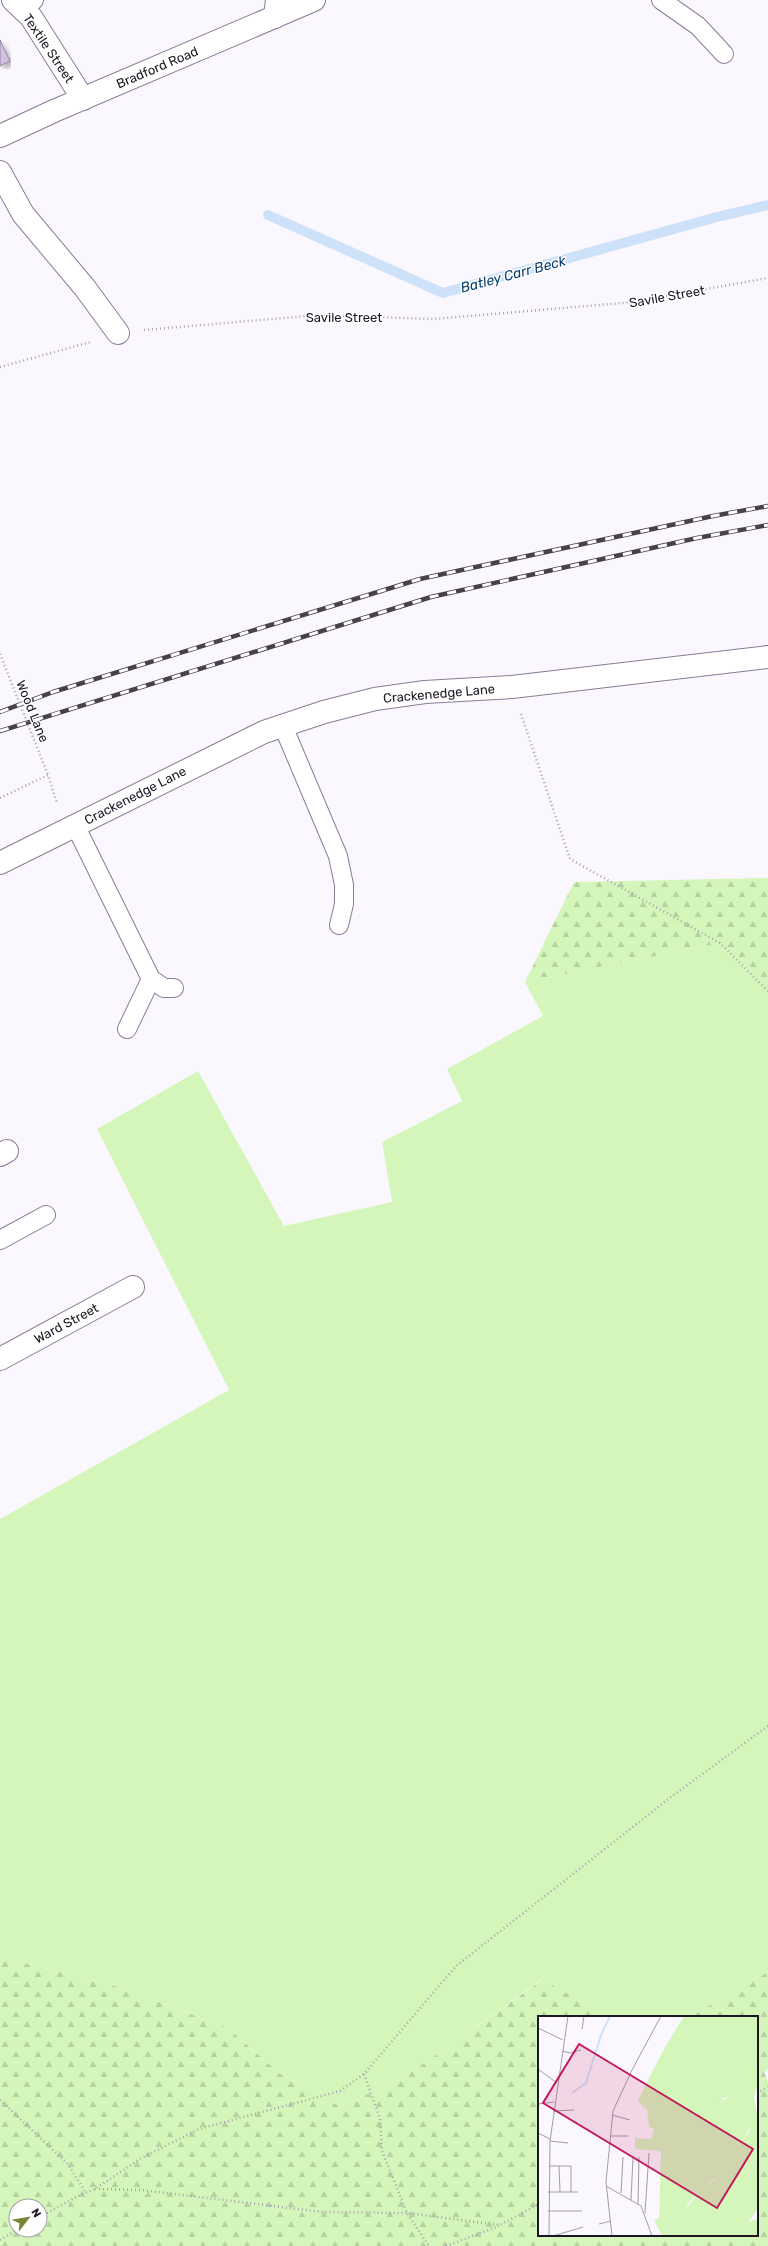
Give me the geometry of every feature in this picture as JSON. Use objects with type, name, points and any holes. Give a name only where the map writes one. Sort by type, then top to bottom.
[{"type":"street","name":"Bradford Road","points":[[0,136],[276,8],[314,0]]},
{"type":"street","name":"Textile Street","points":[[23,3],[83,98]]},
{"type":"street","points":[[0,172],[23,214],[85,288],[118,333]]},
{"type":"street","name":"Crackenedge Lane","points":[[0,863],[264,732],[324,712],[374,699],[425,692],[512,687],[768,657]]},
{"type":"street","name":"Ward Street","points":[[0,1359],[133,1287]]},
{"type":"lane","points":[[661,0],[698,26],[724,54]]},
{"type":"lane","points":[[283,726],[338,856],[344,885],[344,904],[339,924]]},
{"type":"lane","points":[[75,825],[151,979],[164,988],[174,988]]},
{"type":"lane","points":[[127,1029],[151,979]]},
{"type":"lane","points":[[0,1240],[46,1215]]},
{"type":"path","name":"Savile Street","points":[[0,366],[77,346],[118,333],[318,315],[433,319],[626,303],[768,278]]},
{"type":"path","name":"Wood Lane","points":[[0,654],[48,775],[58,808]]},
{"type":"path","points":[[512,687],[570,859],[720,943],[768,991]]},
{"type":"path","points":[[0,798],[48,775]]},
{"type":"path","points":[[48,2213],[95,2189],[140,2159],[199,2128],[340,2091],[364,2074],[456,1966],[671,1797],[768,1726]]},
{"type":"path","points":[[364,2074],[380,2118],[382,2151],[407,2213],[429,2246]]},
{"type":"path","points":[[758,2092],[768,2087]]},
{"type":"path","points":[[0,2100],[67,2163],[86,2193]]},
{"type":"path","points":[[95,2189],[141,2190],[323,2212],[407,2213],[500,2225]]},
{"type":"path","points":[[446,2246],[500,2225],[538,2205]]},
{"type":"green space","points":[[768,878],[768,991],[720,943],[525,982],[574,882]]},
{"type":"green space","points":[[720,943],[768,991],[768,1972],[698,2012],[695,2016],[595,2016],[595,2008],[541,1980],[410,2073],[341,2107],[279,2073],[228,2028],[119,1987],[0,1957],[0,1519],[229,1390],[97,1129],[198,1071],[284,1226],[392,1202],[382,1142],[462,1101],[447,1069],[543,1016],[525,982]]},
{"type":"green space","points":[[0,1957],[119,1987],[228,2028],[279,2073],[341,2107],[410,2073],[542,1980],[595,2008],[595,2016],[538,2016],[538,2236],[758,2236],[758,2016],[695,2016],[698,2012],[768,1972],[768,2069],[764,2072],[768,2082],[768,2246],[0,2246]]},
{"type":"building","points":[[0,40],[10,61],[0,66]]},
{"type":"waterway","name":"Batley Carr Beck","points":[[268,215],[443,293],[717,217],[768,205]]},
{"type":"railway","points":[[0,712],[53,692],[420,579],[713,516],[768,506]]},
{"type":"railway","points":[[0,731],[431,597],[697,538],[768,525]]}]
